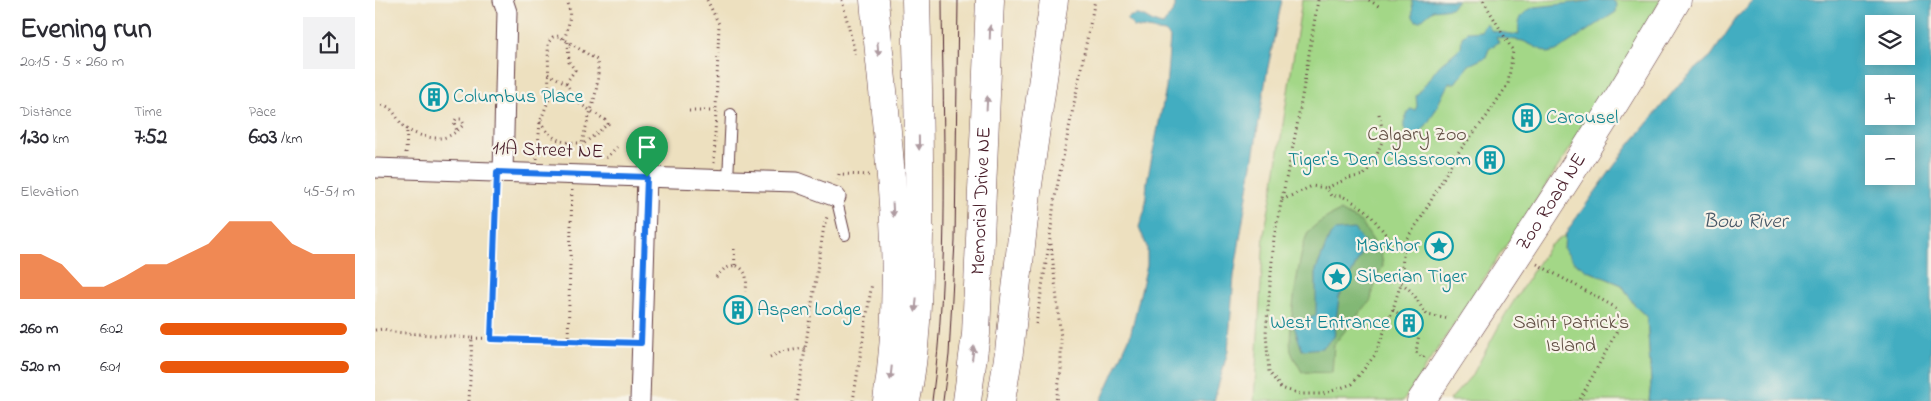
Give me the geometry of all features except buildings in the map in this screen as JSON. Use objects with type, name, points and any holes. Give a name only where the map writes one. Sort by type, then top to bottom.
[{"type":"main road","points":[[874,0],[893,205],[896,275],[893,344],[887,401]]},
{"type":"main road","points":[[906,401],[912,361],[918,279],[919,186],[916,0]]},
{"type":"main road","name":"Memorial Drive NE","points":[[967,401],[976,334],[991,0]]},
{"type":"main road","points":[[1001,401],[1009,352],[1029,183],[1054,0]]},
{"type":"main road","name":"Zoo Road NE","points":[[1421,401],[1574,170],[1677,0]]},
{"type":"street","points":[[500,172],[507,12],[503,0]]},
{"type":"street","name":"11A Street NE","points":[[375,168],[500,172],[576,170],[721,175],[796,182],[836,197]]},
{"type":"street","points":[[640,401],[645,172]]},
{"type":"lane","points":[[721,175],[731,114]]},
{"type":"lane","points":[[836,197],[845,235]]},
{"type":"path","points":[[564,39],[568,28],[570,6],[567,0]]},
{"type":"path","points":[[707,0],[719,24],[715,111],[721,175]]},
{"type":"path","points":[[1034,331],[1050,238],[1054,202],[1095,0]]},
{"type":"path","points":[[1318,0],[1274,237],[1266,333],[1269,372],[1281,388],[1300,394],[1323,394],[1352,384],[1375,355],[1401,283],[1404,242],[1420,220],[1457,154],[1487,116],[1507,84],[1513,51],[1483,0]]},
{"type":"path","points":[[1369,0],[1380,7]]},
{"type":"path","points":[[537,164],[540,122],[549,99],[548,43],[553,37],[559,36],[597,60],[599,71],[576,170],[568,341]]},
{"type":"path","points":[[565,83],[575,70],[569,62],[568,42]]},
{"type":"path","points":[[540,122],[549,135],[565,143],[581,144],[608,124],[607,121],[577,102],[565,83],[548,74]]},
{"type":"path","points":[[382,105],[387,106],[396,114],[404,127],[415,134],[441,138],[457,131]]},
{"type":"path","points":[[689,111],[715,111]]},
{"type":"path","points":[[1282,200],[1312,186],[1326,188],[1349,178],[1363,175],[1375,160],[1384,136],[1379,114]]},
{"type":"path","points":[[406,159],[407,129]]},
{"type":"path","points":[[644,145],[645,172]]},
{"type":"path","points":[[605,160],[617,147]]},
{"type":"path","points":[[491,339],[500,172]]},
{"type":"path","points":[[797,401],[824,226],[836,197],[839,174],[877,175]]},
{"type":"path","points":[[1326,188],[1331,196],[1342,196],[1367,211],[1389,236],[1404,242]]},
{"type":"path","points":[[1050,238],[1061,338],[1061,370],[1056,401]]},
{"type":"path","points":[[733,250],[735,265],[746,272],[746,292]]},
{"type":"path","points":[[1532,261],[1613,306],[1619,314],[1620,321],[1615,333],[1579,401]]},
{"type":"path","points":[[716,277],[724,269],[735,265]]},
{"type":"path","points":[[853,401],[874,274]]},
{"type":"path","points":[[1401,283],[1413,291],[1419,306],[1427,316],[1455,320]]},
{"type":"path","points":[[1393,308],[1419,334],[1415,352],[1423,358],[1427,351]]},
{"type":"path","points":[[375,330],[384,329],[393,332],[491,339],[641,343]]},
{"type":"path","points":[[469,401],[472,338]]},
{"type":"path","points":[[770,357],[781,352],[805,348]]},
{"type":"green space","name":"Calgary Zoo","points":[[1302,0],[1661,0],[1595,111],[1403,401],[1254,401],[1264,234],[1274,183]]},
{"type":"green space","points":[[1340,211],[1361,222],[1381,253],[1383,266],[1374,282],[1371,300],[1334,344],[1332,373],[1302,372],[1292,354],[1290,342],[1301,254],[1311,229]],"holes":[[[1334,231],[1366,245],[1339,297],[1334,337],[1317,315],[1316,270],[1330,235]]]},
{"type":"green space","name":"Saint Patrick's Island","points":[[1565,235],[1564,249],[1586,270],[1622,285],[1635,306],[1647,317],[1651,383],[1649,401],[1449,401],[1473,374],[1505,315],[1549,246]]},
{"type":"water","points":[[1175,0],[1282,0],[1267,72],[1234,276],[1228,351],[1214,401],[1101,401],[1130,336],[1147,265],[1147,247],[1139,227],[1145,209],[1147,181],[1166,88],[1170,37],[1165,32],[1134,27],[1126,19],[1136,15],[1163,25],[1175,8]]},
{"type":"water","points":[[1412,0],[1458,0],[1451,8],[1433,10],[1420,21],[1416,21],[1413,17]]},
{"type":"water","points":[[1598,0],[1612,0],[1617,4],[1616,12],[1556,51],[1548,53],[1523,41],[1496,37],[1499,42],[1489,49],[1486,57],[1469,65],[1455,83],[1449,83],[1424,128],[1412,137],[1405,131],[1406,117],[1410,109],[1415,110],[1417,106],[1416,96],[1439,66],[1461,47],[1462,37],[1467,32],[1481,31],[1486,23],[1492,31],[1519,35],[1519,21],[1523,14],[1530,9]]},
{"type":"water","name":"Bow River","points":[[1755,0],[1931,0],[1931,401],[1649,401],[1651,383],[1647,317],[1635,306],[1622,285],[1586,270],[1573,261],[1564,249],[1565,235],[1627,148],[1681,82],[1711,56],[1738,16]]},
{"type":"water","points":[[1354,229],[1366,245],[1339,297],[1334,337],[1322,348],[1302,350],[1294,326],[1316,315],[1316,270],[1330,235],[1334,231]]},
{"type":"tram line","points":[[932,401],[938,351],[943,251],[942,0]]},
{"type":"tram line","points":[[943,401],[949,355],[955,241],[958,0]]},
{"type":"place","name":"Columbus Place","points":[[434,97]]},
{"type":"place","name":"Carousel","points":[[1527,118]]},
{"type":"place","name":"Tiger's Den Classroom","points":[[1490,160]]},
{"type":"place","name":"Markhor","points":[[1439,246]]},
{"type":"place","name":"Siberian Tiger","points":[[1337,277]]},
{"type":"place","name":"Aspen Lodge","points":[[738,310]]},
{"type":"place","name":"West Entrance","points":[[1409,323]]},
{"type":"route","points":[[497,172],[647,177],[641,343],[491,339],[497,172]]}]
